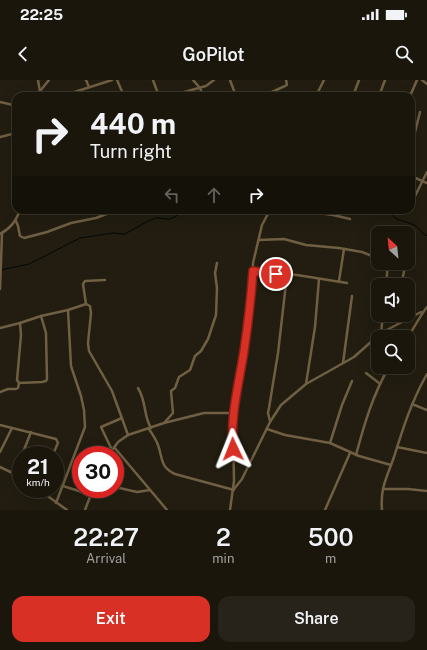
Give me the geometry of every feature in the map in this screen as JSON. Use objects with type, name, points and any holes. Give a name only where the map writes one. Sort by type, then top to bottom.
[{"type":"street","points":[[38,80],[40,92]]},
{"type":"street","points":[[40,92],[49,80]]},
{"type":"street","points":[[86,80],[89,87]]},
{"type":"street","points":[[74,92],[112,80]]},
{"type":"street","points":[[117,80],[122,92]]},
{"type":"street","points":[[153,80],[158,92]]},
{"type":"street","points":[[193,80],[202,92]]},
{"type":"street","points":[[185,92],[206,86],[214,80]]},
{"type":"street","points":[[230,80],[234,92]]},
{"type":"street","points":[[272,92],[287,85],[286,80]]},
{"type":"street","points":[[318,92],[324,80]]},
{"type":"street","points":[[354,92],[359,80]]},
{"type":"street","points":[[380,92],[385,80]]},
{"type":"street","points":[[412,92],[417,80]]},
{"type":"street","points":[[422,80],[427,84]]},
{"type":"street","points":[[0,102],[12,104]]},
{"type":"street","points":[[415,129],[420,112]]},
{"type":"street","points":[[0,137],[12,134]]},
{"type":"street","points":[[415,196],[427,172]]},
{"type":"street","points":[[415,178],[427,183]]},
{"type":"street","points":[[0,290],[2,266],[1,233],[16,221],[19,214]]},
{"type":"street","points":[[16,221],[20,236],[24,238],[47,232],[71,223],[96,218],[106,214]]},
{"type":"street","points":[[230,510],[234,490],[232,441],[234,413],[250,308],[253,271],[258,240],[262,225],[268,214]]},
{"type":"street","points":[[320,214],[350,219]]},
{"type":"street","points":[[258,240],[284,239],[306,245],[362,252],[371,256]]},
{"type":"street","points":[[339,282],[344,249]]},
{"type":"street","points":[[164,423],[173,413],[171,391],[175,388],[179,377],[190,370],[195,356],[208,339],[216,315],[217,288],[215,273],[217,263]]},
{"type":"street","points":[[253,271],[297,275],[347,283]]},
{"type":"street","points":[[270,422],[268,413],[278,353],[287,275]]},
{"type":"street","points":[[306,384],[315,327],[319,279]]},
{"type":"street","points":[[105,280],[85,280],[83,284],[86,304],[90,306],[91,313],[88,343],[89,351],[112,390],[128,435]]},
{"type":"street","points":[[342,364],[352,296]]},
{"type":"street","points":[[0,328],[20,324],[41,316],[86,304]]},
{"type":"street","points":[[413,330],[422,313],[427,308]]},
{"type":"street","points":[[64,483],[85,427],[81,396],[71,366],[68,310]]},
{"type":"street","points":[[387,330],[421,312],[422,313]]},
{"type":"street","points":[[19,383],[42,382],[47,379],[46,334],[41,316]]},
{"type":"street","points":[[0,392],[18,388],[19,383],[17,380],[21,335],[20,324]]},
{"type":"street","points":[[234,490],[242,479],[270,422],[281,406],[306,384],[354,357],[371,342]]},
{"type":"street","points":[[366,373],[379,384]]},
{"type":"street","points":[[356,455],[379,384],[385,374]]},
{"type":"street","points":[[382,510],[381,498],[385,479],[405,421],[427,374]]},
{"type":"street","points":[[330,443],[342,405],[352,381]]},
{"type":"street","points":[[138,388],[144,399],[146,417],[158,443],[163,465],[175,474],[234,490]]},
{"type":"street","points":[[412,404],[427,410]]},
{"type":"street","points":[[115,446],[128,435],[164,423],[204,413],[234,413]]},
{"type":"street","points":[[112,446],[102,427],[122,418]]},
{"type":"street","points":[[0,425],[57,440],[57,446]]},
{"type":"street","points":[[0,452],[12,428]]},
{"type":"street","points":[[267,429],[285,435],[330,443],[356,455],[391,465]]},
{"type":"street","points":[[25,446],[31,432]]},
{"type":"street","points":[[397,447],[427,453]]},
{"type":"street","points":[[325,510],[350,452]]},
{"type":"street","points":[[124,461],[167,510]]},
{"type":"street","points":[[0,467],[12,473]]},
{"type":"street","points":[[124,489],[137,492],[150,490]]},
{"type":"street","points":[[383,489],[408,489],[427,492]]},
{"type":"street","points":[[50,498],[67,510]]},
{"type":"street","points":[[56,503],[58,498]]},
{"type":"street","points":[[85,510],[90,498]]},
{"type":"waterway","points":[[1,270],[29,264],[80,238],[113,233],[125,234],[156,218],[169,219],[179,214]]},
{"type":"waterway","points":[[391,214],[397,219],[414,225],[427,236]]},
{"type":"route","points":[[233,449],[234,406],[246,341],[253,271],[276,274]]}]
